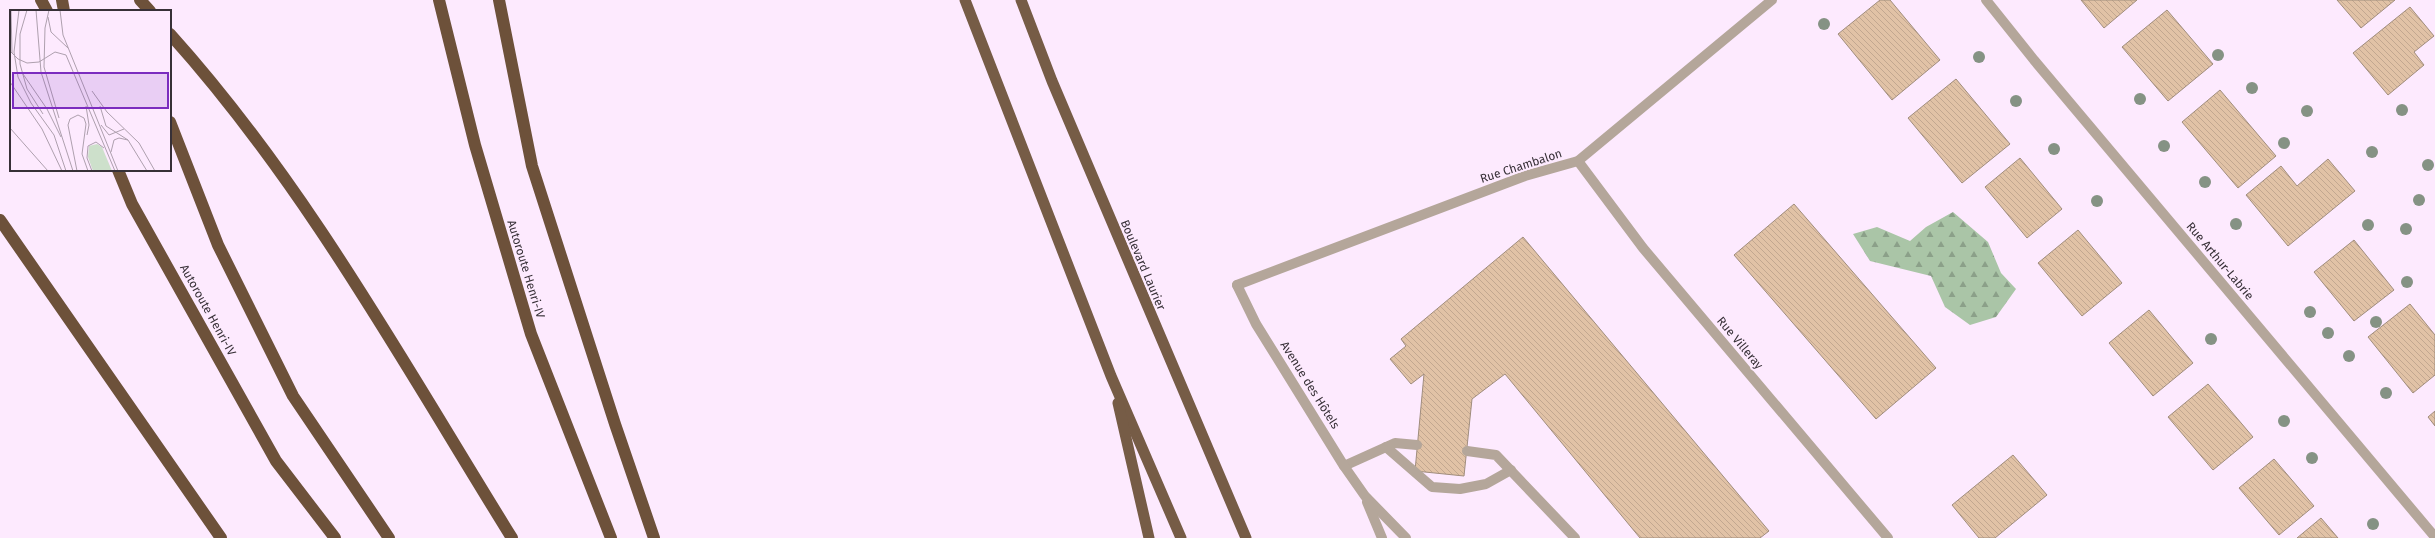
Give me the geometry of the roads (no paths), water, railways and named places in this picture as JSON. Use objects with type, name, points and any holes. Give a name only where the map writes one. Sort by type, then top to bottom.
[{"type":"highway","points":[[41,0],[46,10]]},
{"type":"highway","points":[[62,0],[64,10]]},
{"type":"highway","points":[[136,0],[138,10]]},
{"type":"highway","points":[[140,0],[149,10]]},
{"type":"highway","name":"Autoroute Henri-IV","points":[[439,0],[475,145],[531,334],[611,538]]},
{"type":"highway","points":[[499,0],[532,166],[612,416],[654,538]]},
{"type":"highway","points":[[965,0],[1112,376],[1181,538]]},
{"type":"highway","name":"Boulevard Laurier","points":[[1021,0],[1052,81],[1246,538]]},
{"type":"highway","points":[[171,35],[204,71],[317,223],[512,538]]},
{"type":"highway","points":[[171,125],[175,139],[218,245],[293,396],[389,538]]},
{"type":"highway","name":"Autoroute Henri-IV","points":[[118,171],[132,204],[276,461],[336,538]]},
{"type":"highway","points":[[0,220],[221,538]]},
{"type":"highway","points":[[1112,376],[1149,538]]},
{"type":"street","name":"Rue Chambalon","points":[[1237,284],[1525,176],[1578,161],[1772,0]]},
{"type":"street","name":"Rue Arthur-Labrie","points":[[1986,0],[2039,67],[2435,536]]},
{"type":"street","name":"Rue Villeray","points":[[1578,161],[1643,248],[1888,538]]},
{"type":"street","name":"Avenue des Hôtels","points":[[1237,284],[1256,324],[1344,466],[1365,496],[1406,538]]},
{"type":"street","points":[[1344,466],[1395,444],[1417,445]]},
{"type":"street","points":[[1386,448],[1432,487],[1460,489],[1486,484],[1511,470]]},
{"type":"street","points":[[1467,451],[1496,455],[1575,538]]},
{"type":"street","name":"Avenue des Hôtels","points":[[1365,496],[1382,538]]}]
